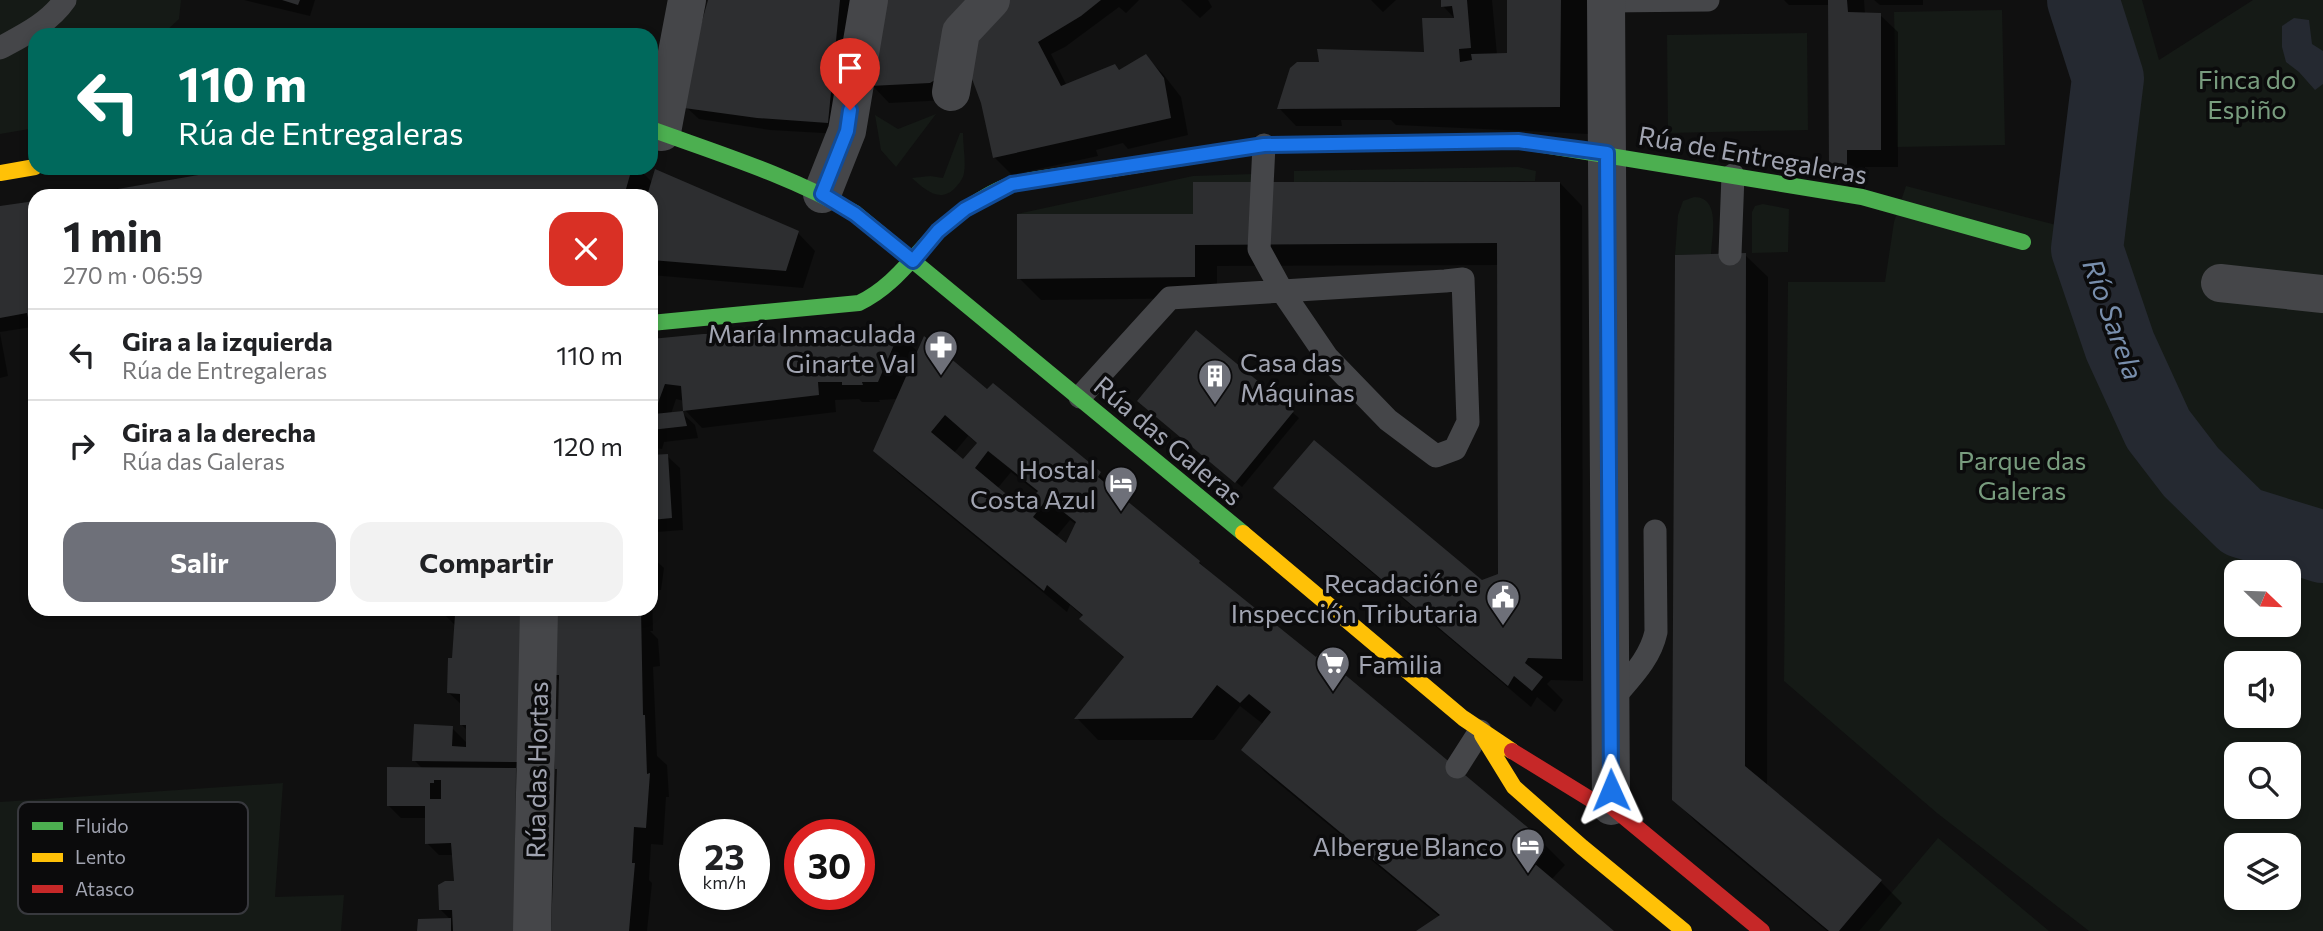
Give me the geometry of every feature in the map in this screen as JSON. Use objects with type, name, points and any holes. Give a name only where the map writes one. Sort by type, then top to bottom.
[{"type":"street","points":[[658,123],[687,0]]},
{"type":"street","points":[[822,194],[847,131],[869,0]]},
{"type":"street","points":[[951,92],[961,32],[991,0]]},
{"type":"street","points":[[1565,803],[1572,806],[1584,805],[1604,793],[1609,704],[1606,1]]},
{"type":"street","name":"Rúa das Galeras","points":[[658,132],[785,178],[822,194],[855,214],[1080,397],[1480,730],[1604,793],[1762,931]]},
{"type":"street","name":"Rúa de Entregaleras","points":[[658,322],[859,303],[886,287],[938,231],[965,209],[1012,184],[1264,145],[1518,141],[1607,153],[1863,197],[2023,242]]},
{"type":"street","points":[[0,173],[28,168]]},
{"type":"street","points":[[2220,283],[2323,294]]},
{"type":"street","name":"Rúa das Hortas","points":[[532,931],[539,616]]},
{"type":"street","name":"Rúa das Galeras","points":[[1480,730],[1514,787],[1684,931]]},
{"type":"street","points":[[1499,765],[1517,772],[1538,786]]},
{"type":"lane","points":[[36,28],[65,0]]},
{"type":"lane","points":[[1606,1],[1708,0]]},
{"type":"lane","points":[[0,48],[28,34]]},
{"type":"lane","points":[[1080,397],[1170,298],[1282,291],[1464,279],[1468,422],[1455,449],[1436,456],[1388,420],[1327,357],[1282,291],[1259,249],[1264,145]]},
{"type":"lane","points":[[1730,254],[1733,175]]},
{"type":"lane","points":[[1609,704],[1642,665],[1653,647],[1656,632],[1655,531]]},
{"type":"lane","points":[[1457,767],[1480,730]]},
{"type":"green space","points":[[0,0],[181,0],[179,19],[169,28],[28,28],[28,129],[0,134]]},
{"type":"green space","name":"Parque das Galeras","points":[[2052,0],[2142,0],[2159,60],[2253,0],[2323,0],[2323,931],[2089,931],[1937,813],[1784,681],[1788,282],[1885,282],[1894,222],[1906,186],[2064,227],[2085,171],[2087,117],[2077,66]]},
{"type":"green space","points":[[2002,10],[2005,145],[1897,147],[1894,12]]},
{"type":"green space","points":[[1807,33],[1808,130],[1668,133],[1667,35]]},
{"type":"green space","points":[[936,114],[896,167],[881,150],[875,115],[898,129]]},
{"type":"green space","points":[[960,133],[963,133],[963,177],[949,193],[932,193],[912,178],[943,178]]},
{"type":"green space","points":[[1518,167],[1536,171],[1535,181],[1294,182],[1294,171]]},
{"type":"green space","points":[[1253,174],[1253,182],[1193,182],[1193,214],[1017,214],[1193,176]]},
{"type":"green space","points":[[1694,197],[1703,199],[1712,210],[1711,254],[1675,255],[1678,215],[1683,201]]},
{"type":"green space","points":[[1763,204],[1789,209],[1788,252],[1752,253],[1752,212],[1755,206]]},
{"type":"green space","points":[[283,783],[275,897],[344,895],[341,931],[0,931],[0,802]]},
{"type":"green space","points":[[1938,838],[2049,931],[1859,931]]},
{"type":"shaded area","points":[[2294,18],[2309,20],[2312,44],[2323,51],[2323,84],[2315,90],[2286,62],[2282,47],[2282,26]]},
{"type":"building","points":[[282,0],[300,0],[298,5]]},
{"type":"building","points":[[708,0],[840,0],[828,123],[757,118],[684,108]]},
{"type":"building","points":[[885,0],[969,0],[943,75],[930,83],[870,86]]},
{"type":"building","points":[[1008,0],[1101,0],[1081,16],[1038,42],[1061,86],[1115,64],[1119,70],[1146,54],[1164,78],[1171,118],[993,158],[981,103],[968,68],[964,38]]},
{"type":"building","points":[[1441,0],[1467,0],[1471,48],[1459,49],[1460,62],[1472,60],[1471,54],[1507,53],[1507,0],[1561,0],[1560,107],[1277,109],[1290,68],[1297,62],[1319,62],[1317,49],[1424,52],[1422,18],[1454,18],[1452,6],[1441,7]]},
{"type":"building","points":[[1828,0],[1847,0],[1848,12],[1881,13],[1881,150],[1847,150],[1847,174],[1829,169]]},
{"type":"building","points":[[658,170],[799,231],[786,271],[658,261],[658,189],[649,189],[653,175],[658,175]]},
{"type":"building","points":[[198,175],[630,175],[626,189],[118,189]]},
{"type":"building","points":[[1193,182],[1560,182],[1562,659],[1528,658],[1525,663],[1543,677],[1532,691],[1514,676],[1508,686],[1273,488],[1314,440],[1482,580],[1498,574],[1497,243],[1195,245],[1195,277],[1017,279],[1017,214],[1193,214]]},
{"type":"building","points":[[28,202],[28,318],[27,313],[0,318],[0,206]]},
{"type":"building","points":[[1746,253],[1745,766],[1882,880],[1839,931],[1829,931],[1672,800],[1675,255]]},
{"type":"building","name":"Casa das Máquinas","points":[[1196,330],[1294,411],[1235,483],[1137,401]]},
{"type":"building","points":[[900,331],[878,382],[842,385],[842,382],[818,382],[819,395],[683,411],[681,386],[665,384],[658,403],[658,338],[703,334]]},
{"type":"building","points":[[924,336],[987,389],[993,383],[1101,472],[1098,477],[1200,561],[1199,563],[1316,657],[1319,653],[1544,841],[1528,858],[1614,931],[1416,931],[1440,915],[1241,750],[1271,712],[1249,694],[1240,703],[1217,685],[1192,718],[1074,719],[1124,657],[1079,619],[1083,615],[1047,585],[1044,591],[873,451]],"holes":[[[945,415],[977,443],[963,459],[931,432]],[[988,451],[1038,491],[1023,508],[975,468]],[[1047,499],[1076,522],[1066,543],[1033,517]]]},
{"type":"building","points":[[683,411],[687,426],[658,429],[658,414]]},
{"type":"building","points":[[668,454],[672,518],[658,519],[658,455]]},
{"type":"building","points":[[455,616],[523,616],[521,762],[412,761],[414,724],[453,726],[452,746],[466,747],[466,725],[460,725],[460,694],[447,693],[448,658],[452,658]]},
{"type":"building","points":[[555,616],[641,616],[643,715],[647,774],[650,773],[646,828],[634,827],[632,863],[635,863],[629,931],[551,931],[557,769],[553,719],[558,719],[559,675],[551,675]]},
{"type":"building","points":[[387,767],[516,768],[515,931],[453,931],[452,910],[439,910],[438,885],[445,881],[454,881],[451,843],[425,844],[425,806],[387,806]],"holes":[[[441,780],[441,799],[430,799],[430,783]]]},
{"type":"building","points":[[451,918],[451,931],[417,931],[418,919]]},
{"type":"waterway","name":"Río Sarela","points":[[2083,0],[2108,78],[2087,249],[2120,346],[2158,429],[2191,472],[2242,522],[2323,547]]},
{"type":"traffic: fast","points":[[658,132],[781,177],[855,213],[1243,533]]},
{"type":"traffic: fast","points":[[1459,142],[1518,141],[1862,197],[2023,242]]},
{"type":"traffic: fast","points":[[658,322],[859,303],[892,280],[953,218],[995,191],[1036,179],[1105,170]]},
{"type":"traffic: slow","points":[[1105,170],[1264,145],[1459,142]]},
{"type":"traffic: slow","points":[[0,173],[28,168]]},
{"type":"traffic: slow","points":[[1243,533],[1463,718],[1512,751]]},
{"type":"traffic: slow","points":[[1482,735],[1514,787],[1684,931]]},
{"type":"traffic: jam","points":[[1512,751],[1590,799],[1611,806],[1762,931]]},
{"type":"place","name":"María Inmaculada Ginarte Val","points":[[941,377]]},
{"type":"place","name":"Casa das Máquinas","points":[[1215,406]]},
{"type":"place","name":"Hostal Costa Azul","points":[[1121,513]]},
{"type":"place","name":"Recadación e Inspección Tributaria","points":[[1503,627]]},
{"type":"place","name":"Familia","points":[[1333,693]]},
{"type":"place","name":"Albergue Blanco","points":[[1528,875]]},
{"type":"route","points":[[850,110],[839,156],[822,194],[855,214],[913,261],[938,231],[965,209],[1012,184],[1062,176],[1264,145],[1518,141],[1607,153],[1611,790]]},
{"type":"park label","name":"Finca do Espiño","points":[[2247,93]]}]
